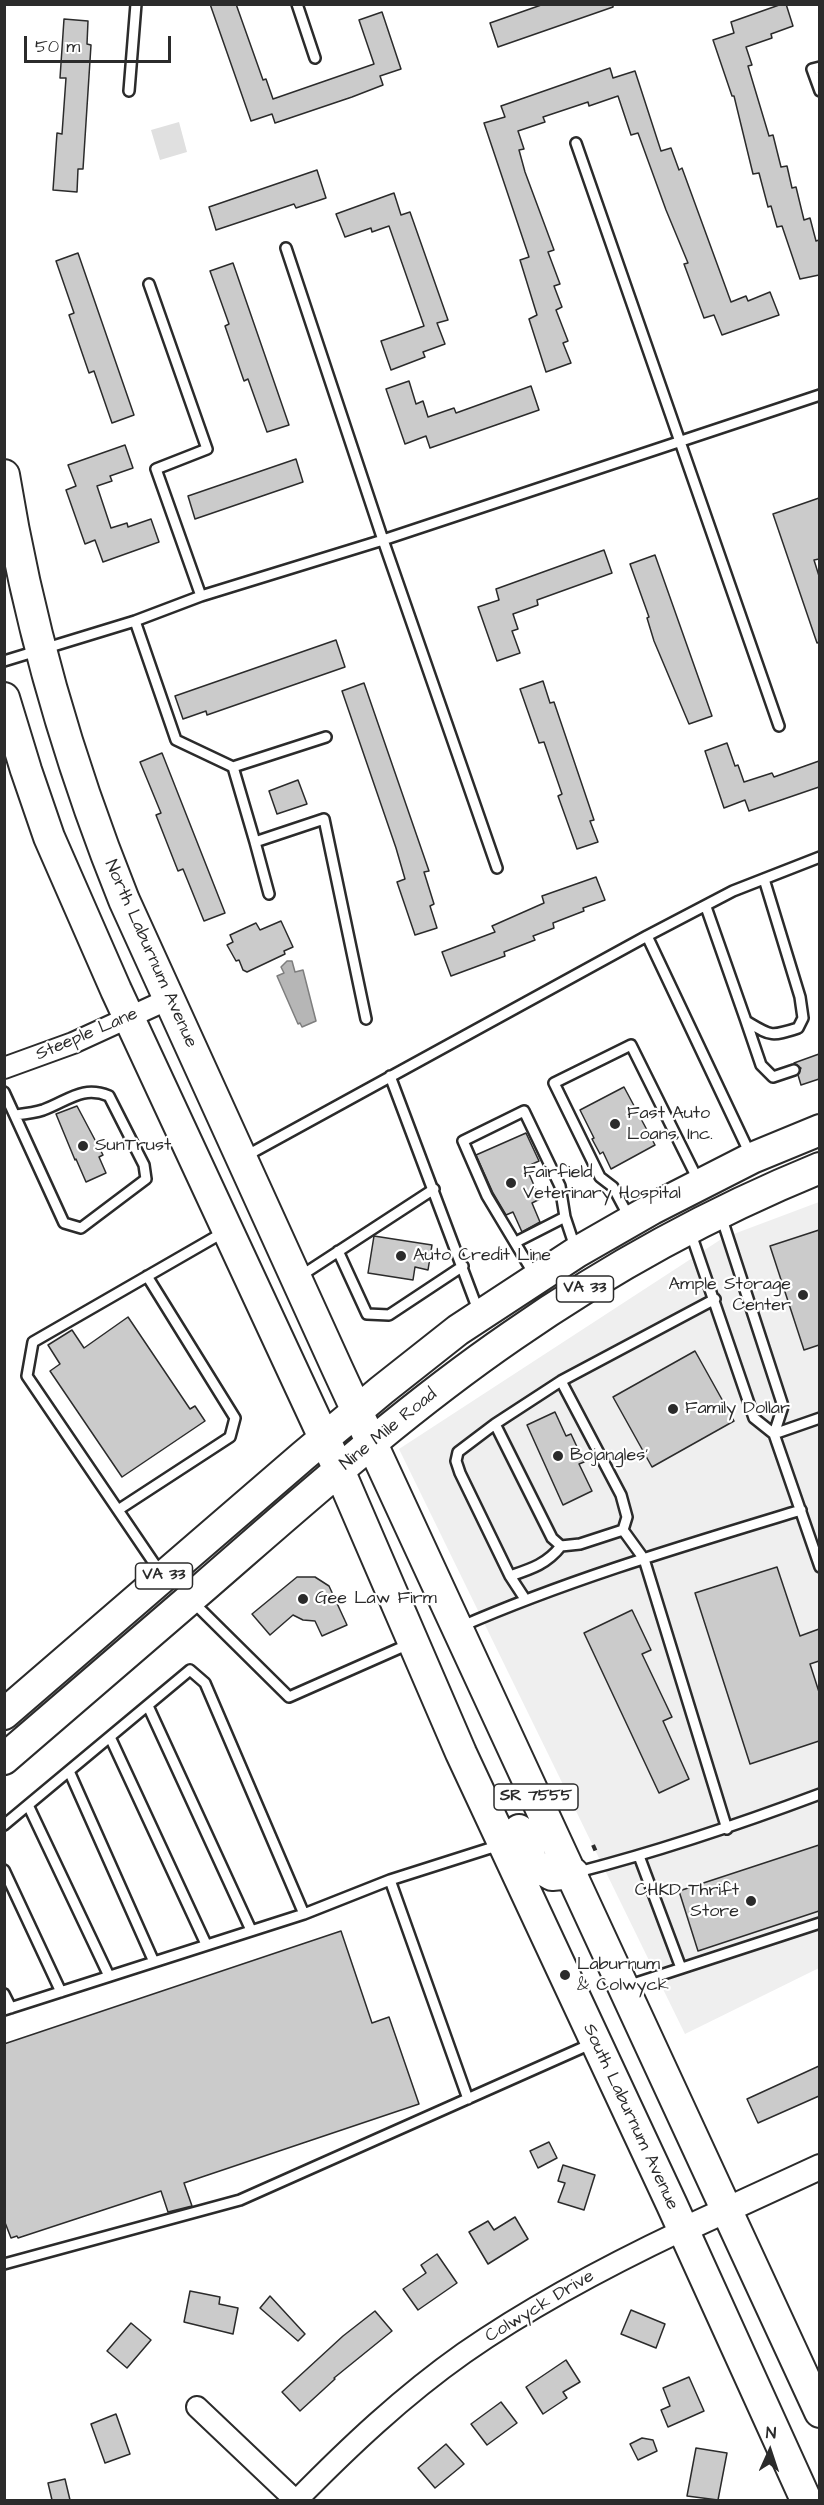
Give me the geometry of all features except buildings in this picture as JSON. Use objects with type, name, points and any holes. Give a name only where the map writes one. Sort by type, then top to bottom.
[{"type":"main road","name":"North Laburnum Avenue","points":[[4,476],[19,558],[41,652],[63,735],[96,831],[124,900],[372,1443]]},
{"type":"main road","points":[[4,698],[49,837],[129,1018],[324,1439]]},
{"type":"main road","name":"Nine Mile Road","points":[[7,1710],[357,1410],[480,1315],[576,1252],[631,1221],[752,1158],[819,1130]]},
{"type":"main road","name":"Nine Mile Road","points":[[4,1759],[339,1470],[451,1380],[521,1330],[617,1270],[720,1214],[819,1168]]},
{"type":"main road","name":"South Laburnum Avenue","points":[[324,1439],[488,1812],[806,2500]]},
{"type":"main road","name":"SR 7555","points":[[372,1443],[573,1874]]},
{"type":"main road","points":[[488,1812],[517,1826],[533,1864],[552,1875],[573,1874],[819,2412]]},
{"type":"street","name":"Steeple Lane","points":[[4,1068],[73,1043],[169,999]]},
{"type":"street","name":"Colwyck Drive","points":[[296,2500],[389,2412],[465,2353],[525,2313],[584,2278],[819,2167]]},
{"type":"street","points":[[197,2407],[296,2500]]},
{"type":"lane","points":[[129,91],[136,4]]},
{"type":"lane","points":[[297,4],[315,58]]},
{"type":"lane","points":[[819,67],[812,69],[819,91]]},
{"type":"lane","points":[[576,143],[779,726]]},
{"type":"lane","points":[[286,248],[383,540],[497,868]]},
{"type":"lane","points":[[149,284],[207,449],[156,469],[201,596]]},
{"type":"lane","points":[[4,661],[41,652],[201,596],[383,540],[819,394]]},
{"type":"lane","points":[[135,621],[176,740],[232,767],[327,737]]},
{"type":"lane","points":[[232,767],[269,894]]},
{"type":"lane","points":[[255,842],[324,819],[366,1019]]},
{"type":"lane","points":[[241,1158],[733,891],[819,857]]},
{"type":"lane","points":[[746,1021],[768,1034],[776,1035],[798,1028],[803,1018],[800,997],[764,879]]},
{"type":"lane","points":[[705,907],[761,1065],[773,1077],[794,1070]]},
{"type":"lane","points":[[647,936],[752,1158]]},
{"type":"lane","points":[[631,1221],[613,1187],[600,1177],[554,1083],[631,1045],[700,1184]]},
{"type":"lane","points":[[390,1076],[480,1315]]},
{"type":"lane","points":[[4,1092],[64,1223],[81,1228],[146,1179],[144,1165],[109,1096],[96,1091],[81,1093],[40,1111],[15,1115]]},
{"type":"lane","points":[[536,1278],[487,1196],[463,1141],[524,1111],[560,1186],[565,1217],[576,1252]]},
{"type":"lane","points":[[297,1279],[434,1189]]},
{"type":"lane","points":[[720,1214],[783,1406],[774,1434]]},
{"type":"lane","points":[[516,1242],[565,1217]]},
{"type":"lane","points":[[164,1577],[27,1376],[33,1342],[227,1230]]},
{"type":"lane","points":[[690,1231],[754,1418],[774,1434],[819,1567]]},
{"type":"lane","points":[[338,1251],[367,1314],[389,1316],[462,1266]]},
{"type":"lane","points":[[118,1510],[230,1437],[235,1418],[147,1276]]},
{"type":"lane","points":[[525,1599],[510,1576],[456,1461],[458,1452],[495,1424],[561,1381],[715,1299]]},
{"type":"lane","points":[[561,1381],[621,1495],[627,1517],[623,1530]]},
{"type":"lane","points":[[774,1434],[819,1419]]},
{"type":"lane","points":[[495,1424],[552,1539],[561,1546],[580,1544],[623,1530]]},
{"type":"lane","points":[[457,1628],[525,1599],[801,1510]]},
{"type":"lane","points":[[623,1530],[644,1559],[727,1828]]},
{"type":"lane","points":[[510,1576],[538,1567],[553,1557],[561,1546]]},
{"type":"lane","points":[[190,1599],[289,1697],[413,1642]]},
{"type":"lane","points":[[4,1825],[190,1670],[205,1683],[304,1914]]},
{"type":"lane","points":[[148,1706],[251,1930]]},
{"type":"lane","points":[[110,1737],[206,1944]]},
{"type":"lane","points":[[69,1772],[154,1962]]},
{"type":"lane","points":[[573,1874],[727,1828],[819,1794]]},
{"type":"lane","points":[[28,1805],[109,1976]]},
{"type":"lane","points":[[4,1994],[8,2009],[304,1914],[390,1880],[503,1844]]},
{"type":"lane","points":[[639,1856],[681,1968]]},
{"type":"lane","points":[[4,1870],[60,1992]]},
{"type":"lane","points":[[390,1880],[468,2099]]},
{"type":"lane","points":[[624,1986],[819,1923]]},
{"type":"lane","points":[[4,2265],[240,2200],[595,2042]]},
{"type":"shaded area","points":[[179,122],[187,152],[160,160],[151,130]]},
{"type":"shaded area","points":[[287,961],[292,961],[295,972],[303,970],[316,1021],[302,1027],[300,1023],[298,1024],[277,976],[284,973],[281,967]]},
{"type":"shaded area","points":[[819,1202],[819,1968],[685,2034],[399,1449],[723,1238]]},
{"type":"place","name":"Fast Auto Loans, Inc.","points":[[615,1124]]},
{"type":"place","name":"SunTrust","points":[[83,1146]]},
{"type":"place","name":"Fairfield Veterinary Hospital","points":[[511,1183]]},
{"type":"place","name":"Auto Credit Line","points":[[401,1256]]},
{"type":"place","name":"Ample Storage Center","points":[[803,1295]]},
{"type":"place","name":"Family Dollar","points":[[673,1409]]},
{"type":"place","name":"Bojangles'","points":[[558,1456]]},
{"type":"place","name":"Gee Law Firm","points":[[303,1599]]},
{"type":"place","name":"CHKD Thrift Store","points":[[751,1901]]},
{"type":"place","name":"Laburnum & Colwyck","points":[[565,1975]]}]
